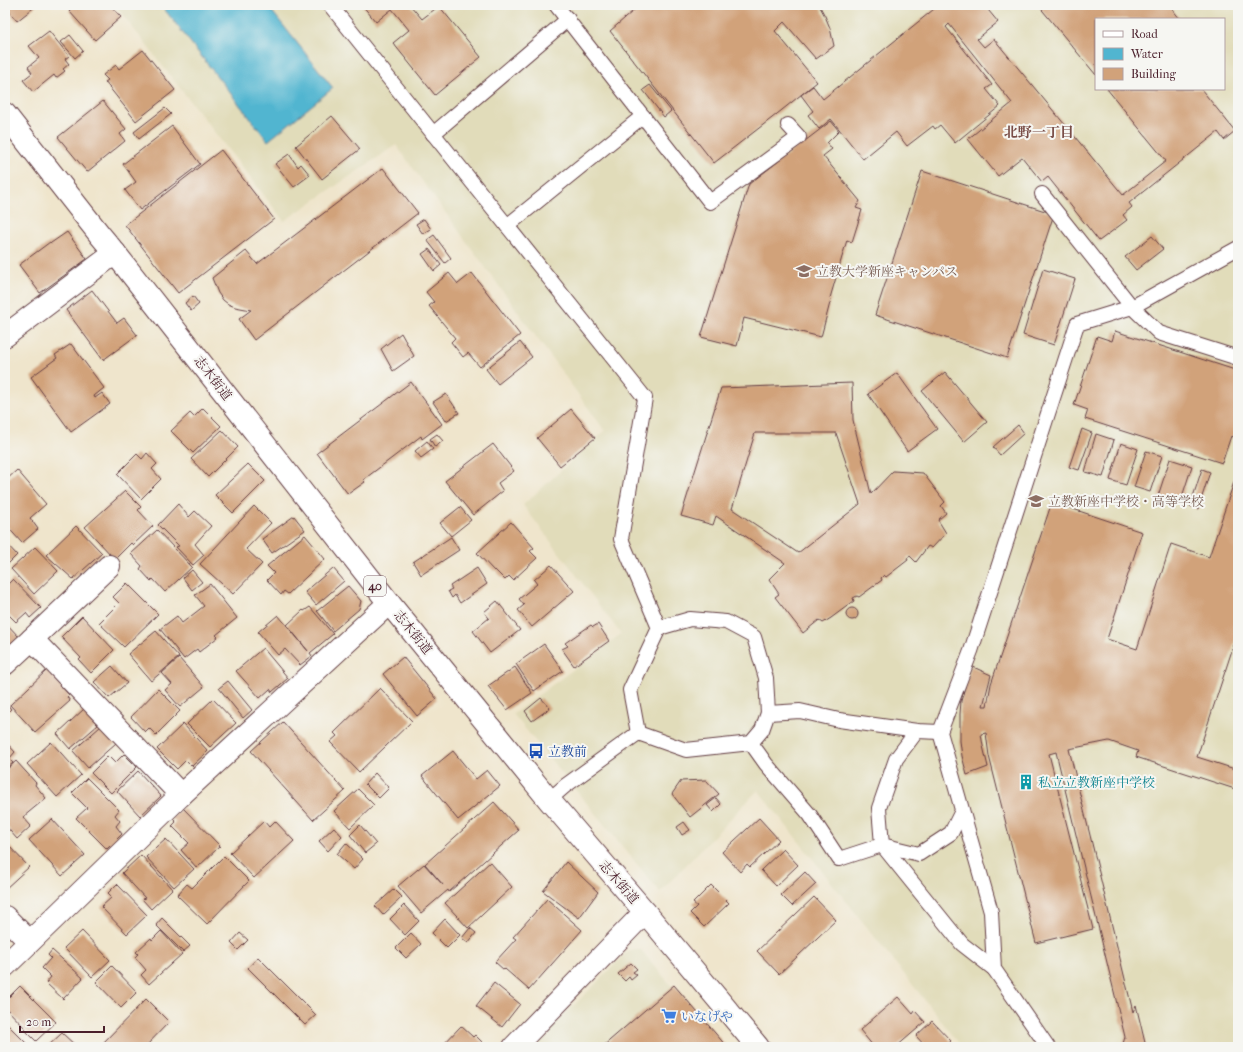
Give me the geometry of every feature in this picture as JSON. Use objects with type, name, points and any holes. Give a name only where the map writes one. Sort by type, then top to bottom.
[{"type":"street","name":"志木街道","points":[[5,114],[95,229],[116,253],[389,603],[548,800],[645,912],[758,1047]]},
{"type":"street","points":[[5,336],[116,253]]},
{"type":"street","points":[[5,664],[109,566]]},
{"type":"street","points":[[5,966],[181,795],[389,603]]},
{"type":"street","points":[[32,639],[181,795]]},
{"type":"street","points":[[514,1047],[645,912]]},
{"type":"street","points":[[5,917],[30,941]]},
{"type":"lane","points":[[330,5],[645,398],[621,539],[659,628],[630,690],[638,733]]},
{"type":"lane","points":[[556,5],[710,202],[799,137],[788,125]]},
{"type":"lane","points":[[433,134],[568,20]]},
{"type":"lane","points":[[507,226],[643,116]]},
{"type":"lane","points":[[1042,194],[1132,307],[1159,333],[1238,358]]},
{"type":"lane","points":[[994,969],[990,912],[940,732],[971,651],[1077,324],[1132,307],[1238,248]]},
{"type":"lane","points":[[638,733],[686,750],[751,743],[762,730],[768,713],[766,678],[754,637],[726,622],[690,619],[659,628]]},
{"type":"lane","points":[[768,713],[800,711],[839,720],[917,731],[940,732]]},
{"type":"lane","points":[[917,731],[896,759],[879,808],[882,845],[962,944],[994,969],[1048,1047]]},
{"type":"lane","points":[[548,800],[638,733]]},
{"type":"lane","points":[[751,743],[766,764],[810,815],[839,859],[882,845],[919,854],[951,833],[962,811]]},
{"type":"shaded area","points":[[115,5],[1238,5],[1238,1047],[962,1047],[758,790],[660,892],[513,714],[621,634],[523,505],[605,431],[396,145],[284,221]]},
{"type":"shaded area","points":[[629,950],[641,950],[723,1047],[533,1047]]},
{"type":"water","points":[[161,5],[267,5],[333,88],[268,141]]},
{"type":"building","points":[[5,5],[37,5],[17,21]]},
{"type":"building","points":[[75,5],[110,5],[121,17],[95,40],[69,11]]},
{"type":"building","points":[[362,5],[410,5],[422,19],[439,6],[481,57],[435,95],[393,43],[409,30],[392,9],[376,22]]},
{"type":"building","points":[[640,5],[819,5],[830,28],[834,46],[816,59],[784,22],[775,31],[817,82],[714,163],[610,31]]},
{"type":"building","points":[[939,5],[984,5],[998,22],[977,39],[984,47],[994,39],[1123,195],[1166,161],[1108,90],[1202,90],[1235,131],[1224,140],[1218,132],[1129,203],[1132,207],[1123,215],[1127,220],[1099,241],[1048,177],[1042,182],[1022,157],[998,176],[968,139],[1012,103],[949,24],[946,27],[992,85],[986,89],[1000,106],[955,143],[940,125],[935,129],[933,126],[907,146],[896,132],[863,159],[831,119],[819,129],[808,115],[813,111],[801,95],[813,86],[823,99]]},
{"type":"building","points":[[1038,5],[1169,5],[1179,18],[1095,18],[1095,74]]},
{"type":"building","points":[[49,31],[69,56],[65,59],[69,64],[63,69],[65,71],[56,78],[54,75],[33,92],[23,80],[32,73],[28,67],[39,58],[29,46]]},
{"type":"building","points":[[70,35],[83,51],[75,58],[61,42]]},
{"type":"building","points":[[143,50],[175,90],[136,121],[105,82],[108,80],[103,75],[116,65],[119,69]]},
{"type":"building","points":[[650,85],[671,111],[664,117],[643,90]]},
{"type":"building","points":[[103,101],[126,129],[120,134],[125,141],[87,172],[58,137]]},
{"type":"building","points":[[165,108],[171,114],[139,139],[134,132]]},
{"type":"building","points":[[332,116],[360,149],[322,179],[296,146]]},
{"type":"building","points":[[831,121],[839,131],[827,143],[832,149],[823,156],[860,201],[856,208],[862,210],[852,242],[847,240],[830,298],[821,337],[744,318],[737,346],[701,337],[749,184]]},
{"type":"building","points":[[172,126],[200,164],[140,210],[125,190],[136,182],[123,164]]},
{"type":"building","points":[[221,150],[274,219],[178,293],[125,225]]},
{"type":"building","points":[[289,154],[298,167],[301,164],[310,175],[294,187],[275,164]]},
{"type":"building","points":[[383,168],[418,213],[254,340],[239,319],[251,310],[235,307],[223,300],[218,293],[212,278],[246,251],[257,264]]},
{"type":"building","points":[[922,171],[1054,214],[1007,358],[875,315]]},
{"type":"building","points":[[424,219],[431,229],[423,234],[416,224]]},
{"type":"building","points":[[67,232],[87,259],[40,293],[19,265],[50,242],[51,243]]},
{"type":"building","points":[[434,235],[451,258],[445,263],[427,240]]},
{"type":"building","points":[[1152,236],[1163,249],[1136,270],[1125,257]]},
{"type":"building","points":[[429,249],[441,265],[434,271],[422,254]]},
{"type":"building","points":[[1043,269],[1075,279],[1054,345],[1023,335]]},
{"type":"building","points":[[449,273],[458,284],[472,273],[520,335],[480,367],[468,353],[463,357],[451,342],[455,338],[429,306],[434,302],[426,292]]},
{"type":"building","points":[[92,290],[117,323],[124,318],[137,335],[103,360],[66,310]]},
{"type":"building","points":[[193,296],[199,304],[191,311],[185,303]]},
{"type":"building","points":[[1115,331],[1238,371],[1238,438],[1231,436],[1222,463],[1085,419],[1088,410],[1074,405],[1097,336],[1112,341]]},
{"type":"building","points":[[401,333],[414,356],[393,371],[381,349]]},
{"type":"building","points":[[520,342],[532,357],[498,384],[486,369]]},
{"type":"building","points":[[71,344],[104,388],[94,396],[95,398],[102,393],[110,404],[71,432],[31,377],[57,358],[55,355]]},
{"type":"building","points":[[945,372],[987,422],[964,442],[922,391]]},
{"type":"building","points":[[897,373],[937,429],[907,451],[868,394]]},
{"type":"building","points":[[411,382],[442,424],[422,439],[421,436],[363,480],[365,482],[348,494],[317,453]]},
{"type":"building","points":[[852,383],[853,420],[871,494],[893,471],[923,473],[945,502],[941,506],[946,513],[938,520],[946,533],[932,548],[928,546],[916,562],[910,556],[907,558],[908,560],[886,577],[884,575],[881,578],[882,580],[859,597],[857,596],[853,598],[854,601],[831,618],[823,623],[819,620],[803,633],[775,597],[779,594],[769,579],[785,563],[716,516],[713,525],[681,516],[721,388]],"holes":[[[755,433],[836,433],[860,504],[798,553],[732,509]]]},
{"type":"building","points":[[446,394],[459,413],[446,421],[433,402]]},
{"type":"building","points":[[203,408],[221,426],[193,453],[171,431],[190,413],[194,417]]},
{"type":"building","points":[[571,409],[595,438],[560,466],[537,438]]},
{"type":"building","points":[[1018,425],[1024,433],[1000,455],[993,447]]},
{"type":"building","points":[[1082,429],[1092,433],[1079,470],[1069,467]]},
{"type":"building","points":[[222,430],[238,447],[208,477],[191,459]]},
{"type":"building","points":[[437,434],[443,441],[435,447],[430,439]]},
{"type":"building","points":[[1096,434],[1114,440],[1103,477],[1085,472]]},
{"type":"building","points":[[427,441],[433,449],[421,458],[415,451]]},
{"type":"building","points":[[1121,443],[1138,449],[1126,485],[1110,480]]},
{"type":"building","points":[[493,444],[514,471],[498,483],[503,491],[473,515],[445,481]]},
{"type":"building","points":[[1146,451],[1162,456],[1150,492],[1134,487]]},
{"type":"building","points":[[147,453],[157,464],[152,469],[161,479],[141,499],[117,474],[137,454],[142,459]]},
{"type":"building","points":[[1170,459],[1192,466],[1180,503],[1158,496]]},
{"type":"building","points":[[248,464],[265,481],[233,513],[215,495]]},
{"type":"building","points":[[1202,469],[1210,472],[1198,509],[1190,506]]},
{"type":"building","points":[[17,470],[46,504],[30,518],[38,529],[22,543],[5,524],[5,481]]},
{"type":"building","name":"私立立教新座中学校","points":[[1238,470],[1238,632],[1197,757],[1238,770],[1238,790],[1136,757],[1138,751],[1109,741],[1069,749],[1133,1012],[1136,1005],[1146,1047],[1122,1047],[1125,1037],[1056,752],[1049,754],[1093,929],[1036,943],[989,756],[986,733],[981,734],[988,767],[967,775],[960,741],[961,701],[971,666],[991,675],[983,706],[987,706],[991,684],[1052,502],[1142,532],[1107,639],[1137,649],[1171,544],[1209,557]]},
{"type":"building","points":[[125,491],[141,507],[138,510],[153,526],[133,545],[131,543],[116,558],[113,555],[112,556],[85,527]]},
{"type":"building","points":[[178,504],[189,517],[195,511],[211,526],[195,544],[204,555],[193,565],[176,547],[179,546],[158,525]]},
{"type":"building","points":[[254,506],[271,523],[246,549],[262,564],[233,594],[200,564]]},
{"type":"building","points":[[460,507],[471,520],[451,536],[440,523]]},
{"type":"building","points":[[294,516],[305,530],[272,553],[262,539]]},
{"type":"building","points":[[511,522],[534,548],[530,551],[537,558],[513,580],[509,576],[505,580],[477,553]]},
{"type":"building","points":[[76,526],[102,553],[73,579],[46,555]]},
{"type":"building","points":[[157,530],[192,567],[165,592],[153,579],[151,581],[140,569],[142,566],[131,554]]},
{"type":"building","points":[[305,535],[325,559],[288,594],[284,591],[281,595],[267,580],[274,573],[267,566]]},
{"type":"building","points":[[451,537],[459,550],[421,575],[413,562]]},
{"type":"building","points":[[5,542],[17,555],[5,567]]},
{"type":"building","points":[[35,547],[58,571],[34,594],[11,569]]},
{"type":"building","points":[[551,565],[574,591],[532,627],[518,610],[524,605],[519,599],[537,584],[534,580]]},
{"type":"building","points":[[333,568],[344,581],[316,605],[305,592]]},
{"type":"building","points":[[477,568],[487,584],[460,603],[455,595],[452,598],[448,591],[452,589],[450,586]]},
{"type":"building","points":[[192,570],[202,582],[192,590],[183,578]]},
{"type":"building","points":[[13,579],[41,608],[30,618],[26,613],[16,622],[5,611],[5,587]]},
{"type":"building","points":[[127,583],[158,614],[124,647],[99,623],[119,603],[113,597]]},
{"type":"building","points":[[210,584],[237,618],[216,635],[218,637],[199,652],[197,649],[184,659],[160,629],[177,616],[182,623],[204,606],[195,595]]},
{"type":"building","points":[[348,586],[361,601],[359,609],[333,631],[317,611]]},
{"type":"building","points":[[497,601],[520,630],[490,653],[473,631],[489,618],[484,612]]},
{"type":"building","points":[[310,607],[333,634],[310,653],[312,656],[300,665],[285,649],[278,655],[258,632],[278,615],[308,651],[287,625],[303,610],[304,611]]},
{"type":"building","points":[[852,608],[856,610],[858,614],[856,618],[852,620],[848,618],[846,614],[848,610]]},
{"type":"building","points":[[82,616],[114,650],[91,673],[79,660],[81,658],[61,637]]},
{"type":"building","points":[[5,622],[19,637],[5,651]]},
{"type":"building","points":[[598,624],[609,641],[574,666],[562,649],[568,646],[565,643],[591,625],[593,627]]},
{"type":"building","points":[[156,631],[179,657],[151,681],[128,654]]},
{"type":"building","points":[[544,644],[563,671],[534,691],[516,664]]},
{"type":"building","points":[[263,648],[288,678],[272,692],[270,689],[260,698],[236,671]]},
{"type":"building","points":[[403,657],[437,699],[417,716],[383,674]]},
{"type":"building","points":[[179,658],[204,687],[180,707],[165,690],[172,684],[162,673]]},
{"type":"building","points":[[112,666],[127,683],[109,698],[94,682]]},
{"type":"building","points":[[515,667],[532,693],[507,710],[488,686]]},
{"type":"building","points":[[47,670],[69,695],[67,697],[70,701],[35,732],[10,705]]},
{"type":"building","points":[[228,681],[252,710],[243,718],[219,688]]},
{"type":"building","points":[[380,688],[412,721],[359,772],[330,742],[337,736],[334,733]]},
{"type":"building","points":[[158,689],[180,711],[156,735],[149,728],[145,732],[131,717]]},
{"type":"building","points":[[541,698],[550,708],[532,721],[525,711]]},
{"type":"building","points":[[213,699],[236,723],[210,747],[187,724]]},
{"type":"building","points":[[5,702],[11,709],[5,715]]},
{"type":"building","points":[[84,709],[98,725],[70,749],[57,734]]},
{"type":"building","points":[[283,722],[345,791],[313,820],[251,751]]},
{"type":"building","points":[[183,724],[208,751],[192,766],[186,760],[177,769],[157,749]]},
{"type":"building","points":[[101,726],[116,743],[88,768],[73,751]]},
{"type":"building","points":[[5,741],[15,752],[9,759],[13,763],[6,769],[5,768]]},
{"type":"building","points":[[51,742],[81,775],[57,797],[27,764]]},
{"type":"building","points":[[453,751],[476,779],[487,770],[500,786],[458,820],[422,776]]},
{"type":"building","points":[[124,754],[137,767],[111,793],[91,773],[108,756],[115,763]]},
{"type":"building","points":[[16,761],[36,783],[35,785],[46,798],[23,817],[31,826],[17,839],[5,825],[5,771]]},
{"type":"building","points":[[138,771],[161,796],[140,816],[117,791]]},
{"type":"building","points":[[375,773],[389,788],[379,798],[365,784]]},
{"type":"building","points":[[87,778],[119,810],[115,815],[120,821],[116,826],[122,834],[107,849],[76,818],[87,808],[72,793]]},
{"type":"building","points":[[706,780],[719,794],[690,817],[672,794],[681,781]]},
{"type":"building","points":[[358,789],[374,805],[350,828],[334,811]]},
{"type":"building","points":[[716,798],[721,804],[713,812],[707,805]]},
{"type":"building","points":[[494,802],[519,830],[449,892],[448,890],[421,913],[398,886],[424,864],[443,885],[425,864]]},
{"type":"building","points":[[183,808],[220,846],[197,868],[181,850],[189,843],[172,826],[176,822],[172,818]]},
{"type":"building","points":[[759,818],[779,840],[750,867],[747,864],[740,872],[722,852]]},
{"type":"building","points":[[52,819],[85,855],[62,876],[29,840]]},
{"type":"building","points":[[264,821],[269,827],[275,821],[294,841],[254,878],[230,853]]},
{"type":"building","points":[[684,822],[690,830],[682,835],[677,827]]},
{"type":"building","points":[[360,825],[376,844],[365,853],[350,835]]},
{"type":"building","points":[[334,827],[342,836],[328,851],[319,841]]},
{"type":"building","points":[[166,839],[194,869],[174,887],[146,857]]},
{"type":"building","points":[[5,842],[29,867],[5,889]]},
{"type":"building","points":[[346,843],[363,859],[354,869],[337,854]]},
{"type":"building","points":[[783,849],[798,865],[776,886],[761,870]]},
{"type":"building","points":[[141,855],[172,889],[151,909],[142,899],[145,898],[122,873]]},
{"type":"building","points":[[224,856],[249,881],[207,924],[177,895],[187,884],[192,888]]},
{"type":"building","points":[[490,862],[512,887],[468,928],[445,903]]},
{"type":"building","points":[[566,862],[598,892],[579,918],[543,891]]},
{"type":"building","points":[[805,872],[816,884],[792,906],[781,895]]},
{"type":"building","points":[[117,884],[147,915],[127,934],[101,907],[112,897],[108,893]]},
{"type":"building","points":[[711,885],[729,903],[704,927],[690,913],[697,906],[693,903]]},
{"type":"building","points":[[394,889],[402,897],[383,915],[375,906]]},
{"type":"building","points":[[814,897],[836,920],[779,974],[757,951]]},
{"type":"building","points":[[547,899],[582,930],[529,990],[495,962],[516,939],[513,937]]},
{"type":"building","points":[[404,905],[419,921],[405,935],[390,919]]},
{"type":"building","points":[[162,918],[190,946],[183,952],[156,925]]},
{"type":"building","points":[[445,919],[460,935],[447,948],[432,933]]},
{"type":"building","points":[[470,928],[476,933],[468,943],[462,938]]},
{"type":"building","points":[[82,931],[110,960],[92,977],[64,948]]},
{"type":"building","points":[[161,931],[182,954],[149,984],[141,975],[146,970],[135,957],[138,954],[136,952]]},
{"type":"building","points":[[240,933],[248,940],[238,950],[231,943]]},
{"type":"building","points":[[411,933],[421,944],[406,958],[396,948]]},
{"type":"building","points":[[52,950],[83,978],[63,999],[46,983],[51,977],[42,968],[51,958],[48,955]]},
{"type":"building","points":[[258,957],[316,1015],[305,1025],[248,968]]},
{"type":"building","points":[[631,963],[637,969],[633,972],[637,975],[631,980],[629,977],[625,981],[618,974]]},
{"type":"building","points":[[112,966],[137,992],[121,1008],[96,982]]},
{"type":"building","points":[[494,983],[520,1004],[502,1027],[476,1006]]},
{"type":"building","name":"いなげや","points":[[674,985],[727,1047],[602,1047]]},
{"type":"building","points":[[20,986],[56,1022],[36,1041],[5,1007],[5,1001]]},
{"type":"building","points":[[898,997],[913,1014],[915,1011],[925,1022],[896,1047],[874,1047],[860,1030]]},
{"type":"building","points":[[146,999],[169,1022],[145,1047],[99,1047]]},
{"type":"building","points":[[932,1021],[951,1041],[949,1043],[953,1047],[926,1047],[916,1036]]},
{"type":"building","points":[[5,1022],[30,1047],[5,1047]]},
{"type":"building","points":[[461,1026],[473,1037],[475,1035],[487,1047],[441,1047]]},
{"type":"building","points":[[62,1033],[77,1047],[47,1047]]},
{"type":"place","name":"立教大学新座キャンパス","points":[[804,271]]},
{"type":"place","name":"立教新座中学校・高等学校","points":[[1036,501]]},
{"type":"place","name":"立教前","points":[[536,751]]},
{"type":"place","name":"私立立教新座中学校","points":[[1026,782]]},
{"type":"place","name":"いなげや","points":[[669,1016]]},
{"type":"district","name":"北野一丁目","points":[[1039,132]]}]
